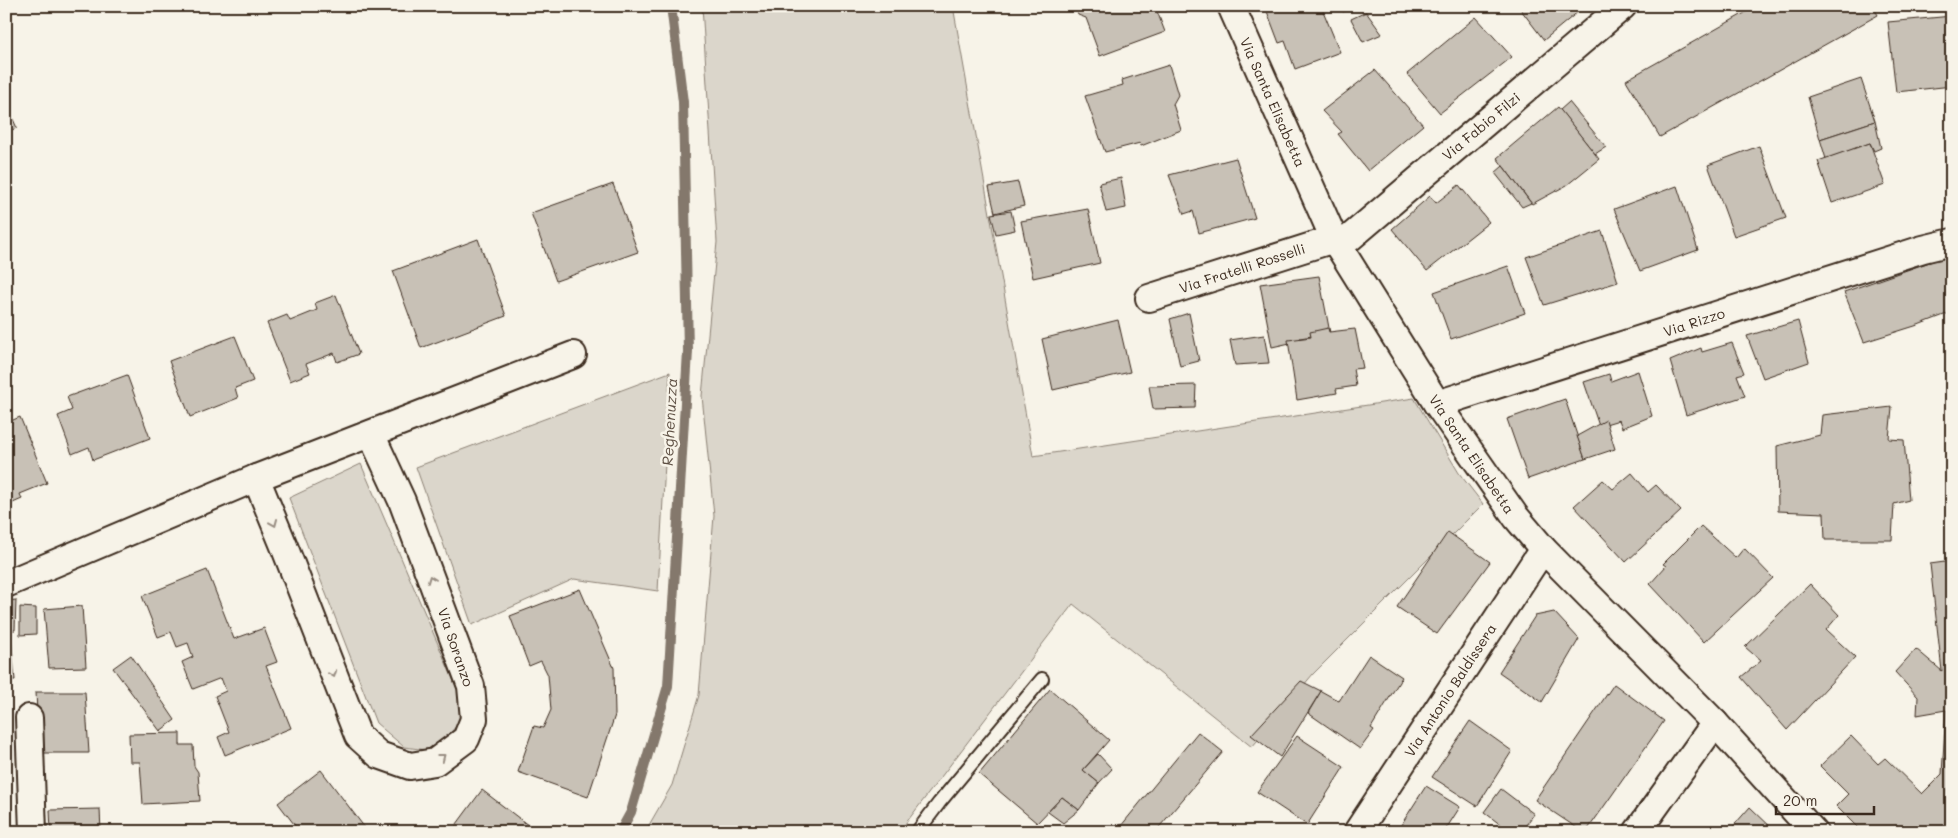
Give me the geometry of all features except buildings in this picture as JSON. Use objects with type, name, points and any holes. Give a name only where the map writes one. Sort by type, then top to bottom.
[{"type":"street","name":"Via Santa Elisabetta","points":[[1231,6],[1336,243],[1437,404],[1516,517],[1544,549],[1715,723],[1814,832]]},
{"type":"street","name":"Via Fabio Filzi","points":[[1336,243],[1623,6]]},
{"type":"street","name":"Via Rizzo","points":[[1437,404],[1923,248],[1952,242]]},
{"type":"street","name":"Via Fratelli Rosselli","points":[[1149,298],[1336,243]]},
{"type":"street","points":[[6,584],[256,478],[573,355]]},
{"type":"street","name":"Via Soranzo","points":[[256,478],[358,736],[379,755],[410,766],[435,762],[466,739],[474,719],[471,686],[402,501],[371,434]]},
{"type":"street","name":"Via Antonio Baldissera","points":[[1357,832],[1544,549]]},
{"type":"street","points":[[28,718],[33,832]]},
{"type":"street","points":[[1637,832],[1715,723]]},
{"type":"lane","points":[[917,832],[1042,679]]},
{"type":"shaded area","points":[[702,6],[953,6],[1033,456],[1414,398],[1459,473],[1483,504],[1313,674],[1252,747],[1073,604],[899,832],[645,832],[672,785],[699,695],[714,516],[702,396],[717,242]]},
{"type":"shaded area","points":[[670,372],[658,591],[574,579],[472,625],[416,467]]},
{"type":"shaded area","points":[[361,464],[458,691],[463,718],[446,738],[427,750],[404,747],[376,723],[289,498]]},
{"type":"waterway","name":"Reghenuzza","points":[[620,832],[631,812],[668,686],[688,351],[683,102],[671,6]]}]
